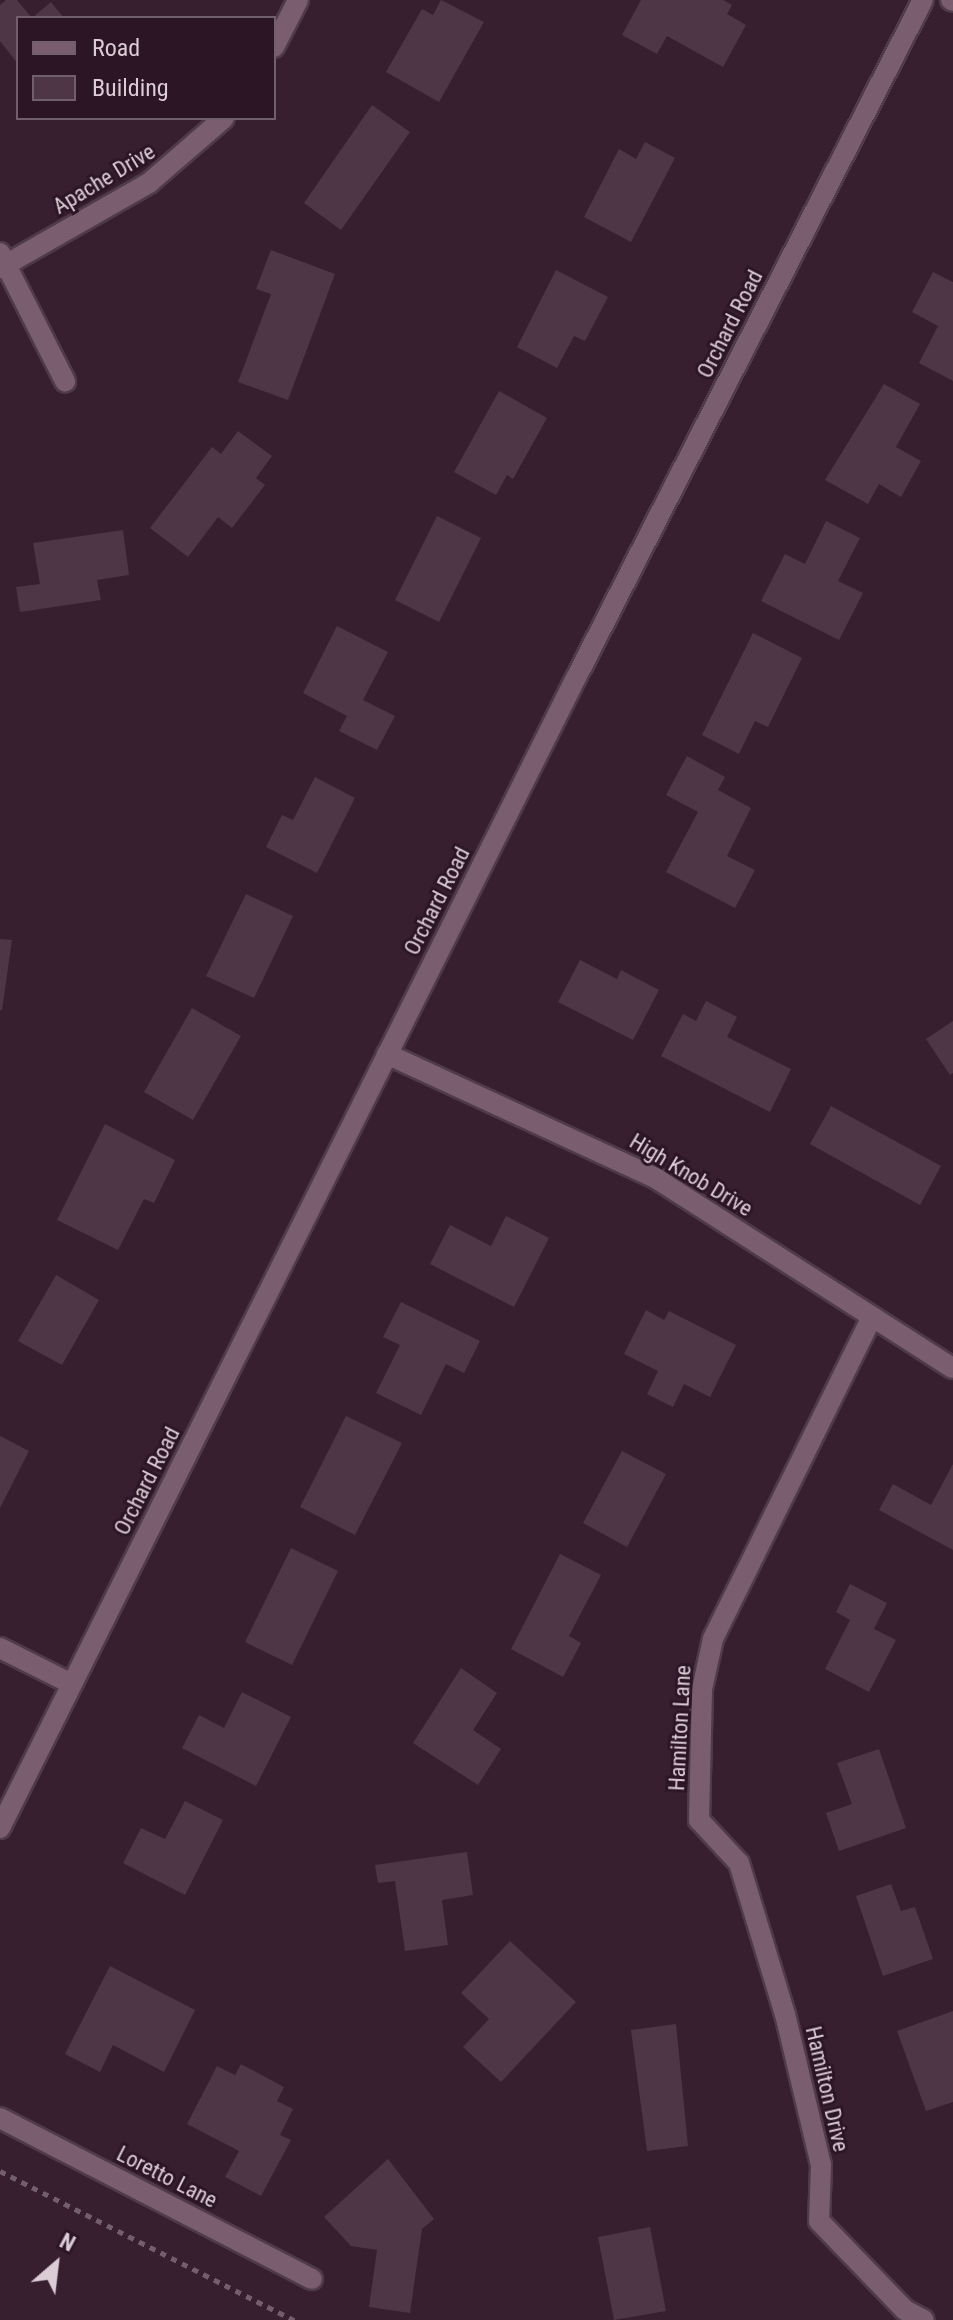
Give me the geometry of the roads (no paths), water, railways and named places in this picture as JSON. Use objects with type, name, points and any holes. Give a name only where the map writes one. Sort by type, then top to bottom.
[{"type":"street","points":[[276,43],[298,0]]},
{"type":"street","name":"Orchard Road","points":[[0,1828],[387,1054],[923,0]]},
{"type":"street","name":"Apache Drive","points":[[2,262],[149,183],[222,120]]},
{"type":"street","points":[[2,262],[65,381]]},
{"type":"street","name":"High Knob Drive","points":[[387,1054],[657,1179],[953,1368]]},
{"type":"street","name":"Hamilton Lane","points":[[785,2014],[739,1863],[699,1820],[702,1689],[723,1615],[872,1317]]},
{"type":"street","points":[[0,1648],[72,1684]]},
{"type":"street","name":"Hamilton Drive","points":[[785,2014],[821,2165],[819,2221],[905,2310],[924,2320]]},
{"type":"street","name":"Loretto Lane","points":[[0,2118],[312,2279]]}]
